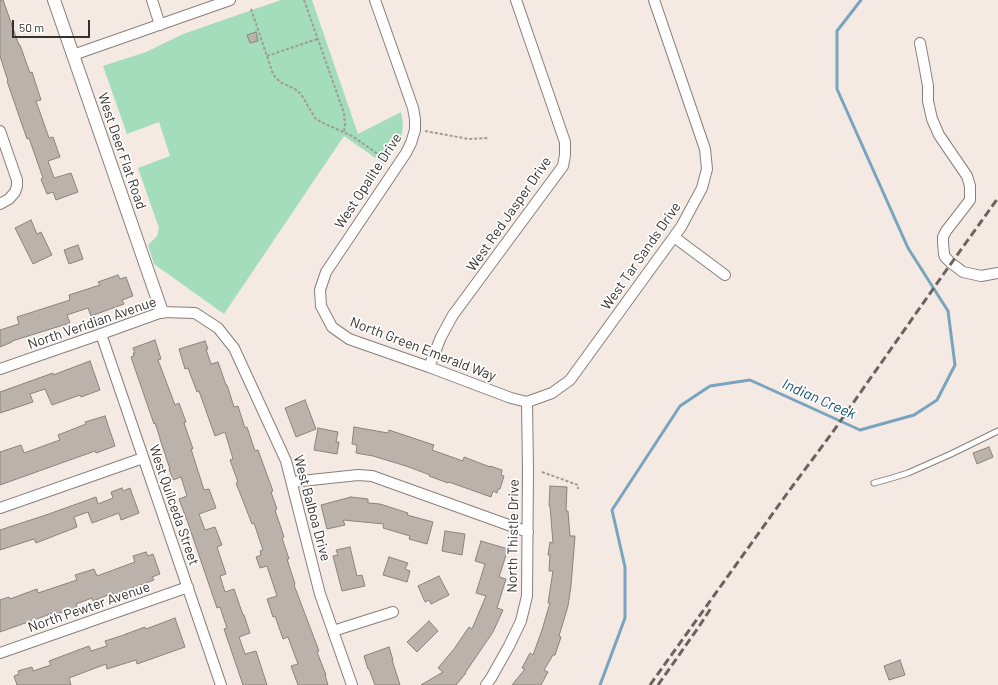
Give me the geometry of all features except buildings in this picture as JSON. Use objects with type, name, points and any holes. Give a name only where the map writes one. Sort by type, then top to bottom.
[{"type":"street","name":"West Deer Flat Road","points":[[54,0],[162,312]]},
{"type":"street","points":[[152,0],[160,25]]},
{"type":"street","points":[[73,55],[230,0]]},
{"type":"street","name":"West Opalite Drive","points":[[321,306],[320,290],[326,272],[406,153],[415,130],[413,108],[376,0]]},
{"type":"street","name":"West Red Jasper Drive","points":[[430,367],[440,337],[454,315],[563,166],[565,155],[564,142],[516,0]]},
{"type":"street","name":"West Tar Sands Drive","points":[[527,402],[552,393],[570,380],[681,227],[702,188],[707,169],[705,150],[654,0]]},
{"type":"street","points":[[920,43],[932,119],[939,135],[967,176],[970,186],[970,200],[943,236],[944,254],[951,263],[963,272],[981,276],[998,273]]},
{"type":"street","points":[[0,131],[17,180],[15,192],[9,199],[0,204]]},
{"type":"street","points":[[674,237],[726,275]]},
{"type":"street","name":"North Green Emerald Way","points":[[321,306],[332,327],[349,339],[430,367],[510,398],[527,402]]},
{"type":"street","name":"North Veridian Avenue","points":[[0,369],[162,312],[195,313]]},
{"type":"street","name":"West Balboa Drive","points":[[195,313],[218,328],[234,348],[286,461],[320,594],[352,685]]},
{"type":"street","name":"West Quilceda Street","points":[[101,334],[221,685]]},
{"type":"street","name":"North Thistle Drive","points":[[486,685],[510,646],[521,621],[527,596],[527,402]]},
{"type":"street","points":[[0,508],[144,458]]},
{"type":"street","points":[[292,482],[358,475],[372,476],[528,532]]},
{"type":"street","name":"North Pewter Avenue","points":[[0,653],[188,587]]},
{"type":"street","points":[[333,631],[393,612]]},
{"type":"lane","points":[[874,483],[908,473],[998,431]]},
{"type":"path","points":[[304,0],[344,113],[344,131]]},
{"type":"path","points":[[251,9],[273,74],[276,78],[280,82],[295,89],[301,94],[315,118],[344,131],[388,161]]},
{"type":"path","points":[[267,56],[317,38]]},
{"type":"path","points":[[415,130],[468,139],[489,138]]},
{"type":"path","points":[[542,472],[578,485],[578,489]]},
{"type":"green space","points":[[281,0],[312,0],[358,134],[401,112],[403,123],[402,134],[384,164],[344,136],[224,314],[154,264],[148,245],[157,236],[159,228],[138,168],[170,156],[159,122],[127,134],[103,66],[146,52],[183,34]]},
{"type":"waterway","name":"Indian Creek","points":[[600,685],[625,618],[625,567],[612,510],[680,406],[710,386],[750,380],[860,430],[914,415],[937,400],[955,365],[948,311],[908,248],[837,89],[837,31],[861,0]]},
{"type":"railway","points":[[650,685],[832,433],[998,198]]},
{"type":"railway","points":[[658,685],[711,608]]}]
